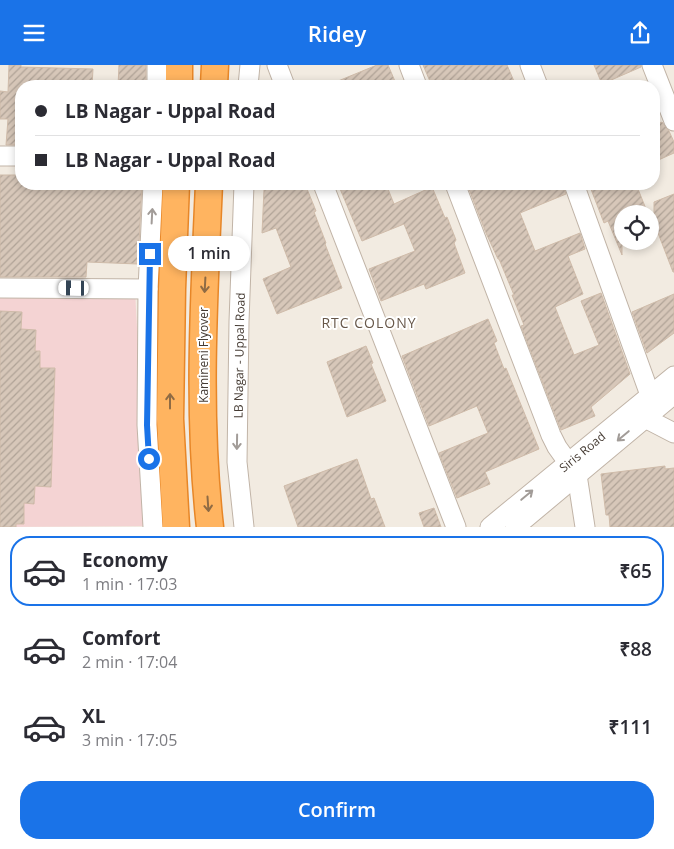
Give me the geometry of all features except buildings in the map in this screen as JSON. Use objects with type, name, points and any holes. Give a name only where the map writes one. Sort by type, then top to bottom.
[{"type":"highway","points":[[179,80],[180,65]]},
{"type":"highway","points":[[214,80],[215,65]]},
{"type":"highway","points":[[176,190],[170,364],[171,449],[176,527]]},
{"type":"highway","name":"Kamineni Flyover","points":[[209,190],[203,319],[203,404],[210,527]]},
{"type":"street","points":[[157,65],[157,80]]},
{"type":"street","points":[[277,65],[283,80]]},
{"type":"street","points":[[409,65],[415,80]]},
{"type":"street","points":[[530,65],[536,80]]},
{"type":"street","points":[[652,65],[658,80]]},
{"type":"street","points":[[660,85],[674,121]]},
{"type":"street","points":[[0,156],[15,156]]},
{"type":"street","points":[[153,190],[148,289],[147,425],[153,527]]},
{"type":"street","name":"LB Nagar - Uppal Road","points":[[244,190],[237,462],[244,527]]},
{"type":"street","points":[[325,190],[456,527]]},
{"type":"street","points":[[457,190],[551,435],[557,447],[573,468],[585,527]]},
{"type":"street","points":[[576,190],[650,395]]},
{"type":"street","points":[[0,287],[148,289]]},
{"type":"street","name":"Siris Road","points":[[515,527],[573,468],[650,395],[674,376]]},
{"type":"street","name":"Siris Road","points":[[490,527],[645,418],[674,394]]},
{"type":"street","points":[[645,418],[674,433]]},
{"type":"shaded area","points":[[0,288],[135,291],[148,526],[0,527]]},
{"type":"district","name":"RTC COLONY","points":[[369,322]]},
{"type":"route","points":[[149,459],[147,425],[150,254]]}]
